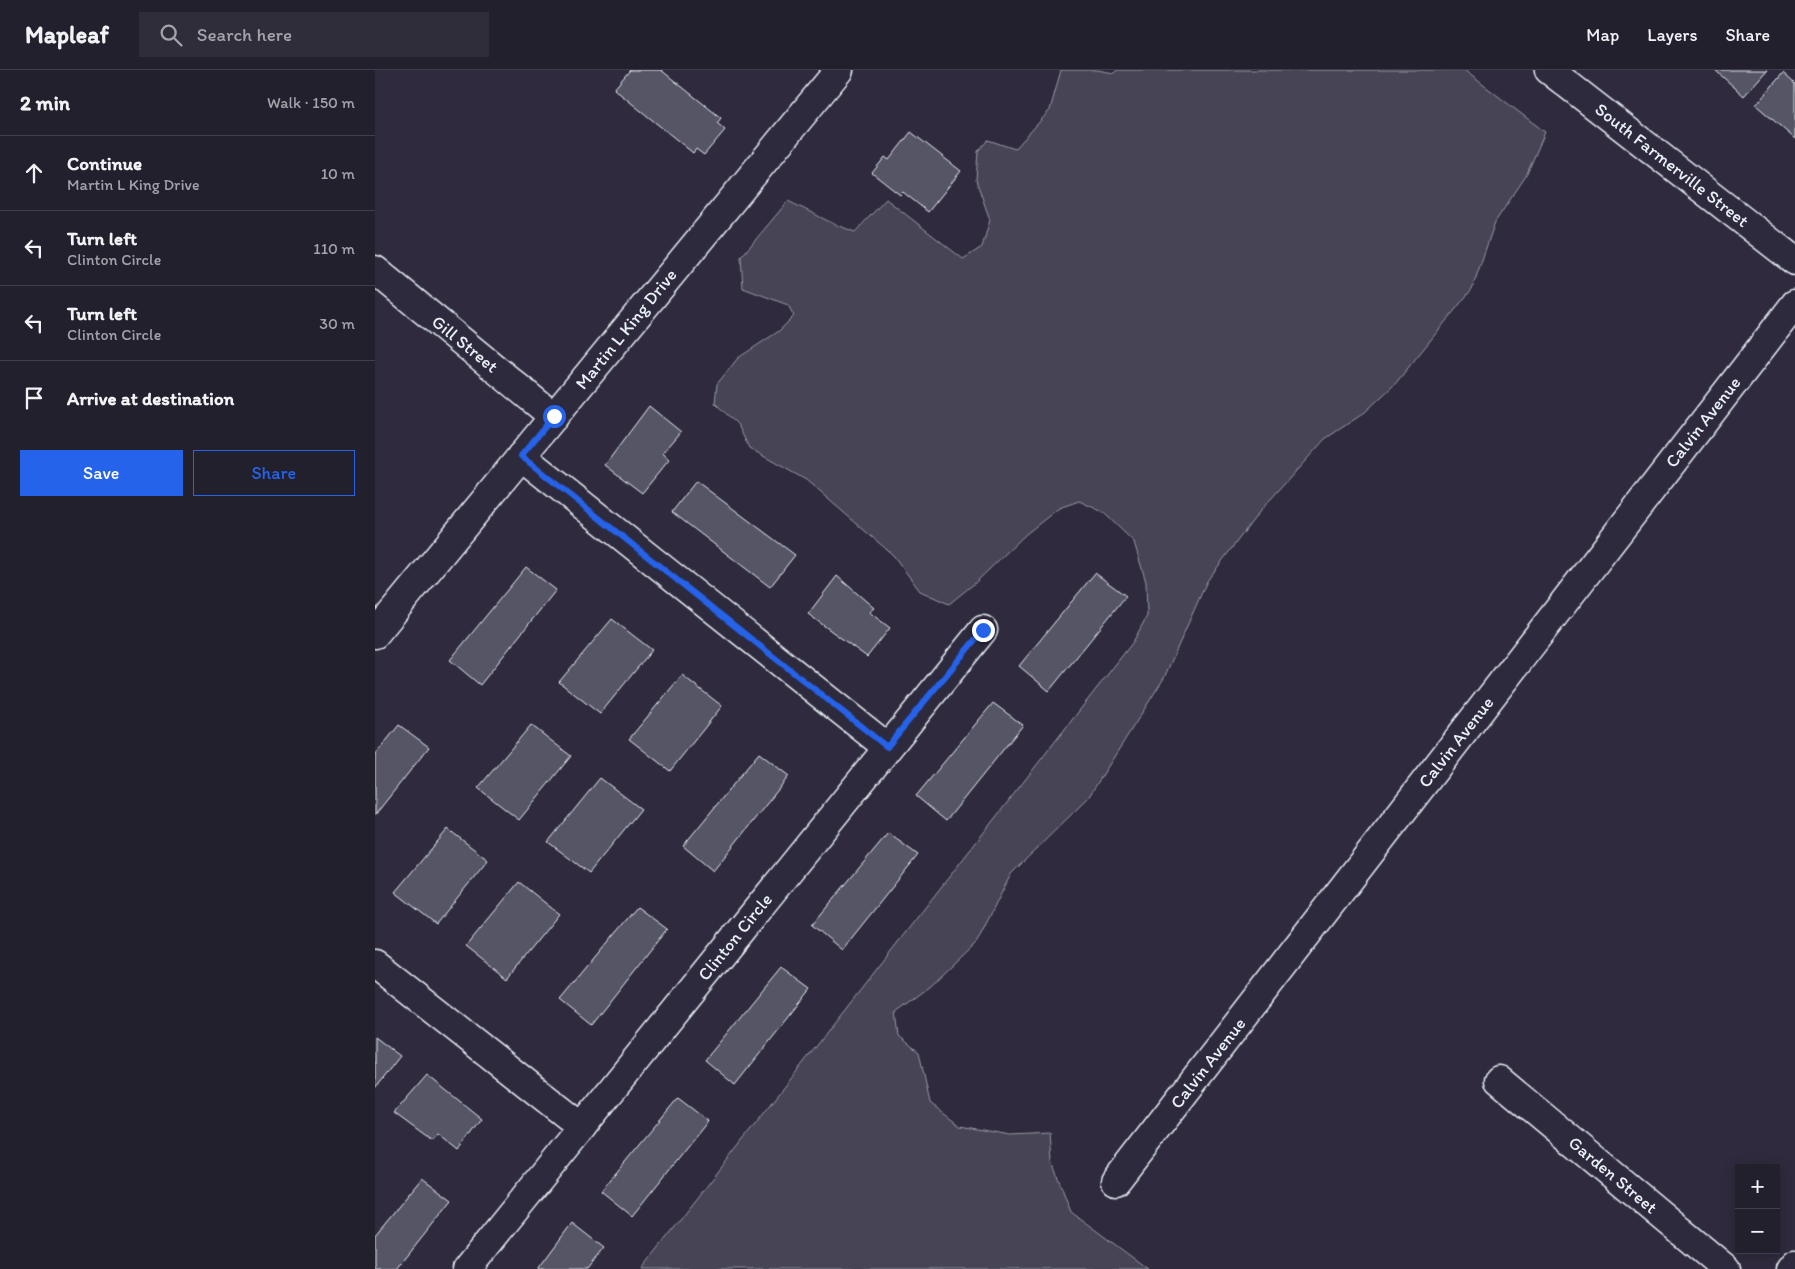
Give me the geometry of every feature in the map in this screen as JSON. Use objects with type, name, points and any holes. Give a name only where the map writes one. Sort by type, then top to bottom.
[{"type":"street","name":"Martin L King Drive","points":[[375,634],[839,70]]},
{"type":"street","name":"South Farmerville Street","points":[[1549,70],[1795,261]]},
{"type":"street","name":"Gill Street","points":[[375,270],[554,416]]},
{"type":"street","name":"Calvin Avenue","points":[[1116,1181],[1795,304]]},
{"type":"street","points":[[521,456],[887,747]]},
{"type":"street","name":"Clinton Circle","points":[[467,1269],[983,630]]},
{"type":"street","points":[[375,964],[582,1128]]},
{"type":"street","name":"Garden Street","points":[[1499,1080],[1726,1269]]},
{"type":"street","points":[[1791,1269],[1795,1264]]},
{"type":"shaded area","points":[[1061,70],[1097,70],[1114,73],[1117,70],[1464,70],[1545,132],[1526,176],[1495,222],[1472,289],[1395,384],[1364,413],[1325,439],[1260,511],[1207,581],[1164,678],[1088,798],[1011,874],[977,942],[931,986],[896,1012],[899,1036],[919,1052],[930,1103],[960,1126],[1010,1135],[1050,1133],[1052,1162],[1071,1212],[1148,1269],[642,1269],[1133,642],[1147,616],[1146,582],[1134,542],[1103,512],[1079,501],[1059,508],[1026,534],[975,583],[949,604],[920,591],[893,555],[806,480],[749,448],[738,425],[715,403],[717,384],[738,358],[779,331],[794,316],[788,305],[743,288],[741,257],[788,201],[834,224],[855,232],[886,199],[963,259],[982,247],[990,220],[976,180],[978,151],[988,140],[1015,149],[1050,110]]},
{"type":"building","points":[[630,70],[661,70],[721,118],[717,123],[725,130],[704,155],[696,149],[693,153],[614,89]]},
{"type":"building","points":[[1715,70],[1767,70],[1744,96]]},
{"type":"building","points":[[1783,73],[1795,84],[1795,139],[1756,105]]},
{"type":"building","points":[[911,132],[961,171],[928,212],[903,192],[900,195],[872,173],[885,157],[889,160]]},
{"type":"building","points":[[649,406],[681,432],[663,453],[669,460],[642,493],[605,465]]},
{"type":"building","points":[[696,481],[795,555],[770,587],[672,512]]},
{"type":"building","points":[[526,567],[556,590],[480,685],[450,660]]},
{"type":"building","points":[[1095,573],[1126,596],[1049,691],[1019,666]]},
{"type":"building","points":[[837,576],[874,608],[869,612],[890,628],[867,657],[808,614]]},
{"type":"building","points":[[612,619],[652,650],[600,714],[559,682]]},
{"type":"building","points":[[682,675],[722,706],[670,771],[629,739]]},
{"type":"building","points":[[993,703],[1023,725],[946,821],[916,796]]},
{"type":"building","points":[[399,725],[429,747],[375,815],[375,755]]},
{"type":"building","points":[[531,725],[571,756],[519,820],[478,788]]},
{"type":"building","points":[[759,753],[789,776],[713,871],[683,846]]},
{"type":"building","points":[[600,778],[641,809],[589,873],[548,842]]},
{"type":"building","points":[[448,829],[488,860],[436,924],[395,892]]},
{"type":"building","points":[[888,833],[918,855],[842,950],[812,925]]},
{"type":"building","points":[[519,882],[559,914],[507,978],[466,946]]},
{"type":"building","points":[[637,907],[667,929],[591,1025],[560,1000]]},
{"type":"building","points":[[781,967],[811,989],[735,1085],[705,1060]]},
{"type":"building","points":[[375,1037],[400,1056],[375,1088]]},
{"type":"building","points":[[427,1075],[482,1119],[459,1151],[438,1134],[432,1141],[394,1113]]},
{"type":"building","points":[[678,1098],[708,1121],[632,1216],[601,1191]]},
{"type":"building","points":[[422,1178],[452,1200],[397,1269],[375,1269],[375,1235]]},
{"type":"building","points":[[572,1223],[604,1248],[587,1269],[538,1269]]},
{"type":"route","points":[[554,416],[521,456],[887,747],[983,630]]}]
